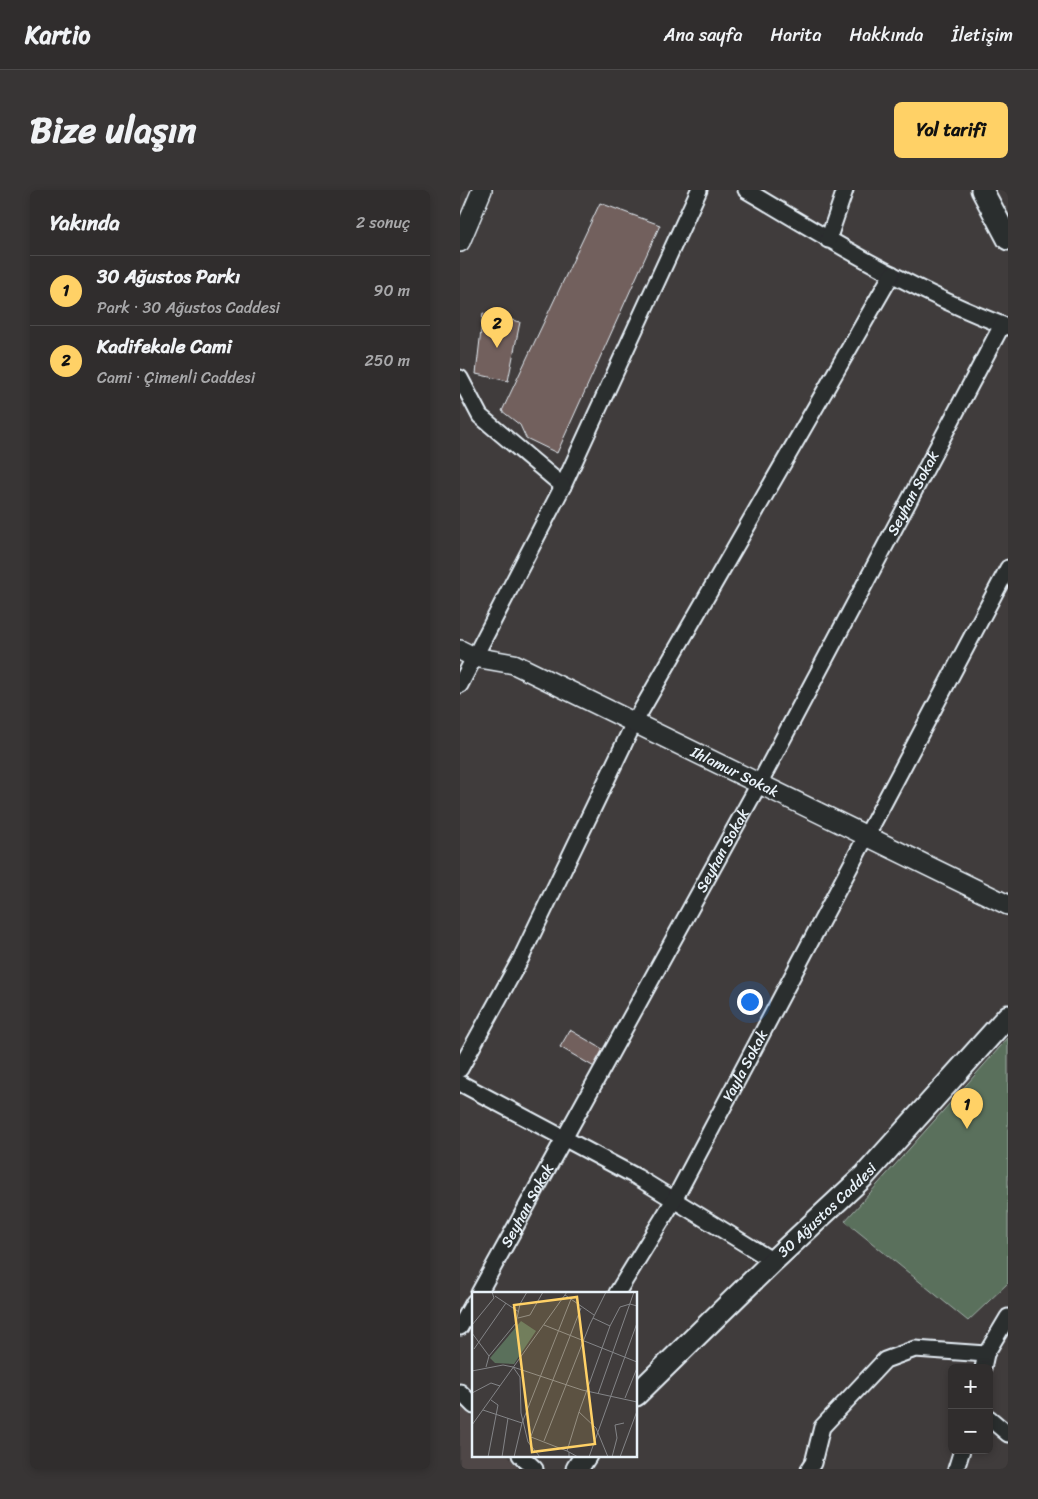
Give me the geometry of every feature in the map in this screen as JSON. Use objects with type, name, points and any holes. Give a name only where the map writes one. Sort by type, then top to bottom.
[{"type":"main road","points":[[982,190],[1008,239]]},
{"type":"main road","name":"30 Ağustos Caddesi","points":[[638,1393],[773,1261],[864,1176],[1008,1016]]},
{"type":"main road","points":[[577,1469],[585,1456]]},
{"type":"street","points":[[460,242],[482,190]]},
{"type":"street","points":[[460,685],[467,654],[563,486],[699,190]]},
{"type":"street","points":[[746,190],[828,240],[892,274],[1005,326]]},
{"type":"street","points":[[828,240],[845,190]]},
{"type":"street","points":[[460,1069],[521,958],[634,722],[892,274]]},
{"type":"street","name":"Seyhan Sokak","points":[[479,1292],[759,784],[1005,326]]},
{"type":"street","points":[[460,378],[480,416],[563,486]]},
{"type":"street","name":"Yayla Sokak","points":[[618,1292],[674,1200],[1008,568]]},
{"type":"street","name":"Ihlamur Sokak","points":[[467,654],[514,664],[1008,905]]},
{"type":"street","points":[[460,1083],[637,1177],[773,1261]]},
{"type":"street","points":[[460,1327],[472,1306]]},
{"type":"street","points":[[809,1469],[813,1463],[822,1428],[884,1360],[915,1349],[984,1361],[1008,1317]]},
{"type":"street","points":[[460,1392],[472,1404]]},
{"type":"street","points":[[993,1421],[1008,1434]]},
{"type":"street","points":[[956,1469],[961,1454]]},
{"type":"street","points":[[521,1456],[535,1469]]},
{"type":"shaded area","points":[[460,1406],[472,1417],[472,1456],[508,1456],[519,1469],[460,1469]]},
{"type":"green space","points":[[1008,1038],[1008,1283],[968,1321],[845,1221]]},
{"type":"building","points":[[600,203],[660,225],[557,453],[526,438],[520,425],[502,411]]},
{"type":"building","points":[[483,313],[520,322],[508,381],[476,374]]},
{"type":"building","points":[[570,1030],[606,1051],[596,1068],[560,1047]]},
{"type":"place","name":"Kadifekale Cami","points":[[497,348]]},
{"type":"place","name":"30 Ağustos Parkı","points":[[967,1129]]}]
